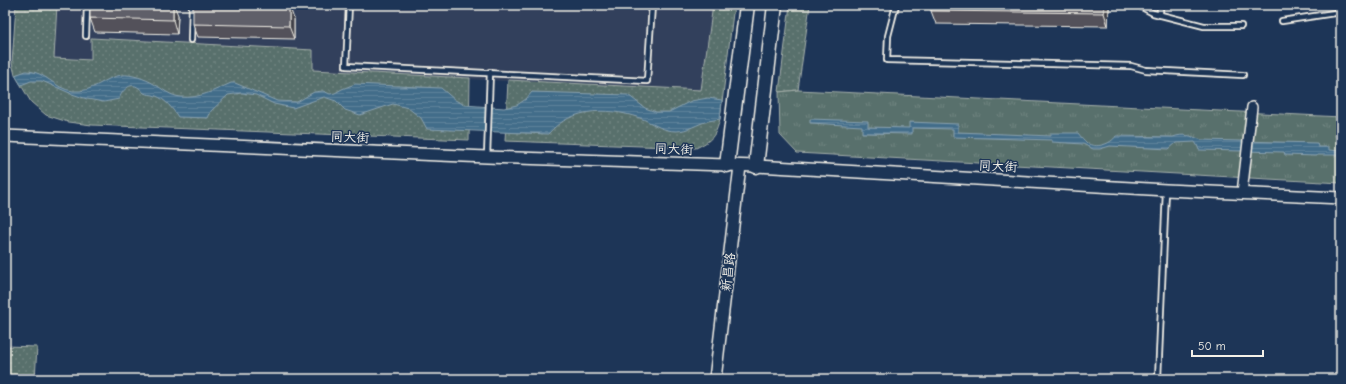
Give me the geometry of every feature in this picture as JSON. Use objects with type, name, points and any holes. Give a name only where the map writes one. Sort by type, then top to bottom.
[{"type":"main road","name":"新昌路","points":[[733,165],[747,5]]},
{"type":"main road","points":[[756,166],[775,5]]},
{"type":"street","points":[[1242,193],[1252,107]]},
{"type":"street","name":"同大街","points":[[5,136],[486,157],[756,166],[1166,190],[1341,198]]},
{"type":"street","name":"新昌路","points":[[715,379],[733,165]]},
{"type":"lane","points":[[86,36],[87,5]]},
{"type":"lane","points":[[192,5],[192,40]]},
{"type":"lane","points":[[349,5],[346,66],[647,80],[652,5]]},
{"type":"lane","points":[[896,5],[888,36],[887,60],[1131,66],[1146,70],[1243,75]]},
{"type":"lane","points":[[1138,5],[1153,14],[1204,26],[1241,26]]},
{"type":"lane","points":[[1160,5],[1160,15]]},
{"type":"lane","points":[[1282,21],[1341,12]]},
{"type":"lane","points":[[486,157],[490,72]]},
{"type":"lane","points":[[1158,379],[1166,190]]},
{"type":"shaded area","points":[[57,5],[713,5],[701,91],[54,58]]},
{"type":"shaded area","points":[[26,71],[39,74],[66,90],[73,91],[87,90],[116,76],[126,75],[147,80],[170,94],[181,97],[194,97],[231,83],[235,83],[277,101],[297,102],[314,92],[323,91],[330,94],[355,84],[441,88],[455,100],[465,105],[504,108],[517,105],[526,99],[532,92],[628,95],[645,108],[656,112],[669,112],[691,101],[708,98],[722,100],[720,119],[708,121],[680,131],[668,130],[633,116],[607,111],[581,114],[569,118],[548,134],[427,129],[421,118],[408,108],[393,104],[360,115],[345,110],[336,101],[324,97],[293,108],[274,104],[256,95],[242,93],[228,95],[211,111],[208,118],[178,117],[163,99],[154,95],[145,94],[136,86],[130,86],[127,88],[119,99],[104,102],[87,99],[72,94],[42,81],[31,81],[21,85],[15,75]]},
{"type":"shaded area","points":[[810,119],[868,121],[868,127],[909,128],[909,122],[958,124],[958,132],[1051,136],[1051,133],[1078,133],[1087,143],[1095,146],[1103,145],[1114,139],[1116,136],[1173,137],[1184,135],[1202,140],[1317,143],[1318,147],[1329,147],[1329,150],[1340,151],[1341,149],[1341,155],[1285,155],[1284,152],[1199,150],[1195,142],[1176,143],[1169,149],[1110,146],[1100,149],[1093,149],[1083,144],[1052,142],[1052,140],[953,137],[953,129],[912,128],[912,134],[862,133],[862,126],[810,123]]},
{"type":"green space","points":[[16,5],[57,5],[54,58],[91,60],[91,38],[313,50],[313,70],[470,78],[469,140],[92,125],[68,122],[46,115],[31,102],[15,75],[12,63]]},
{"type":"green space","points":[[713,5],[734,5],[720,119],[714,134],[706,143],[696,148],[505,141],[508,80],[701,90]]},
{"type":"green space","points":[[790,5],[810,5],[798,90],[779,92]]},
{"type":"green space","points":[[798,90],[1341,117],[1341,183],[797,153],[780,135],[779,92]]},
{"type":"green space","points":[[5,346],[37,347],[35,379],[5,379]]},
{"type":"building","points":[[90,5],[173,5],[173,20],[90,18]]},
{"type":"building","points":[[193,5],[289,5],[289,26],[193,24]]},
{"type":"building","points":[[931,5],[1104,5],[1104,13],[931,11]]}]
